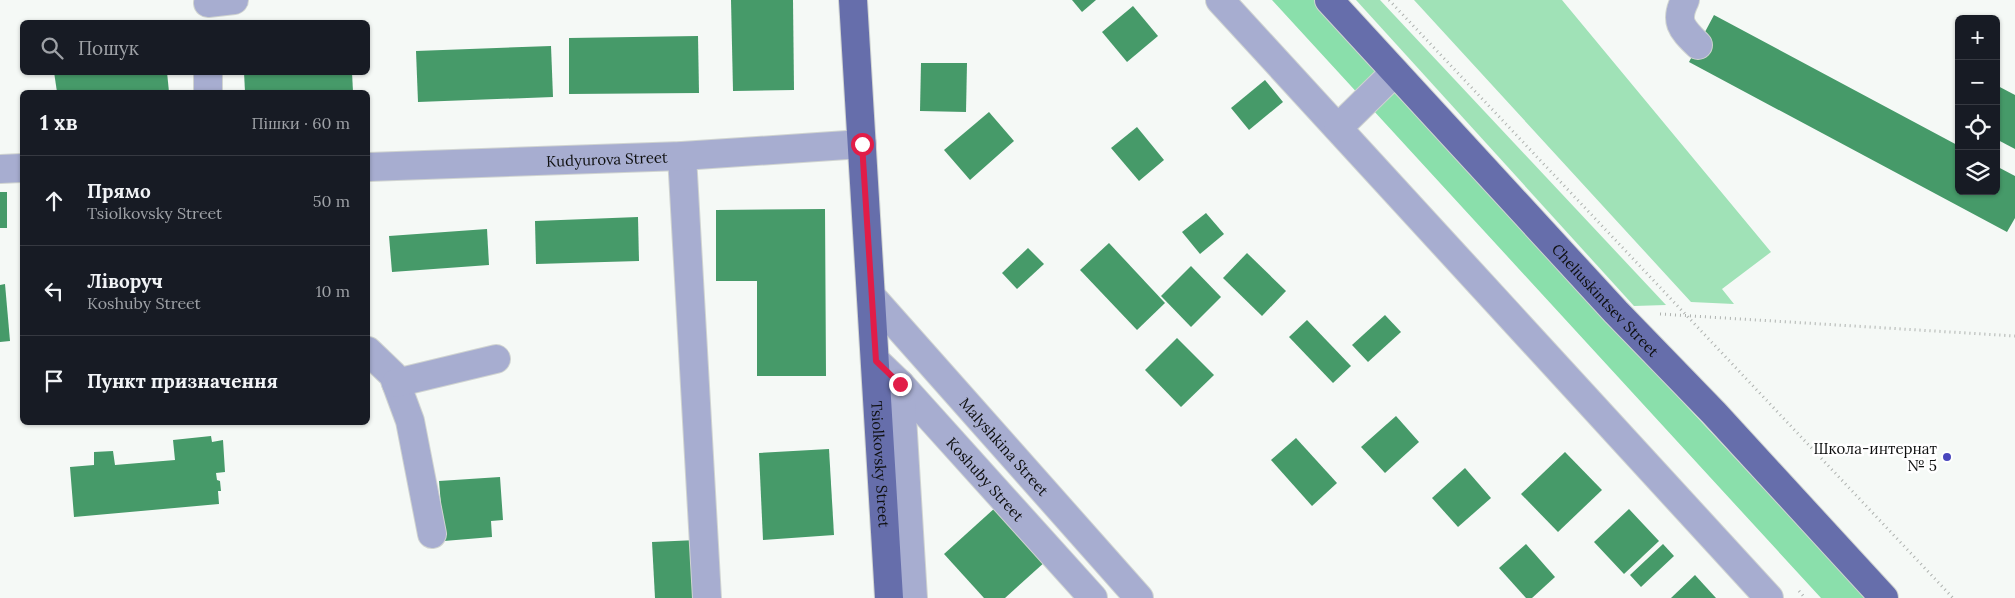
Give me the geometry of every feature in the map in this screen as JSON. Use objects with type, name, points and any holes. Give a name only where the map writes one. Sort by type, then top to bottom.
[{"type":"main road","name":"Tsiolkovsky Street","points":[[853,0],[854,145],[871,296],[889,598]]},
{"type":"main road","name":"Cheliuskintsev Street","points":[[1329,0],[1616,312],[1714,413],[1884,598]]},
{"type":"street","points":[[1220,0],[1769,598]]},
{"type":"street","points":[[1685,0],[1679,13],[1682,29],[1698,45]]},
{"type":"street","points":[[1338,128],[1395,72]]},
{"type":"street","points":[[208,75],[208,90]]},
{"type":"street","name":"Kudyurova Street","points":[[370,167],[682,156],[854,145]]},
{"type":"street","points":[[682,156],[707,598]]},
{"type":"street","points":[[0,169],[20,168]]},
{"type":"street","name":"Malyshkina Street","points":[[871,296],[1139,598]]},
{"type":"street","points":[[370,353],[393,375],[410,421],[432,534]]},
{"type":"street","points":[[396,383],[496,359]]},
{"type":"street","name":"Koshuby Street","points":[[876,361],[900,384],[1093,598]]},
{"type":"street","points":[[900,384],[913,598]]},
{"type":"path","points":[[1389,0],[1953,598]]},
{"type":"path","points":[[1616,312],[2015,336]]},
{"type":"green space","points":[[1272,0],[1315,0],[1565,276],[1866,598],[1821,598]]},
{"type":"green space","points":[[1356,0],[1380,0],[1666,305],[1634,306]]},
{"type":"green space","points":[[1414,0],[1562,0],[1771,252],[1722,289],[1734,304],[1691,302]]},
{"type":"building","points":[[731,0],[793,0],[794,90],[733,91]]},
{"type":"building","points":[[1072,0],[1096,0],[1082,12]]},
{"type":"building","points":[[1133,6],[1158,36],[1127,62],[1102,32]]},
{"type":"building","points":[[1714,15],[1955,144],[1955,195],[2000,195],[2000,168],[2015,176],[2015,218],[2007,232],[1689,62]]},
{"type":"building","points":[[698,36],[699,93],[569,94],[569,38]]},
{"type":"building","points":[[551,46],[553,97],[418,102],[416,51]]},
{"type":"building","points":[[921,63],[967,63],[966,112],[920,111]]},
{"type":"building","points":[[54,75],[167,75],[169,90],[57,90]]},
{"type":"building","points":[[244,75],[352,75],[353,90],[245,90]]},
{"type":"building","points":[[1265,80],[1283,102],[1249,130],[1231,108]]},
{"type":"building","points":[[2000,87],[2015,95],[2015,149],[2000,141]]},
{"type":"building","points":[[989,112],[1014,141],[970,180],[944,150]]},
{"type":"building","points":[[1137,127],[1164,160],[1139,181],[1111,148]]},
{"type":"building","points":[[0,192],[7,192],[7,228],[0,228]]},
{"type":"building","points":[[825,209],[826,376],[757,376],[757,281],[716,281],[716,210]]},
{"type":"building","points":[[1206,213],[1224,234],[1200,254],[1182,232]]},
{"type":"building","points":[[638,217],[639,261],[536,264],[535,221]]},
{"type":"building","points":[[487,229],[489,265],[392,272],[389,236]]},
{"type":"building","points":[[1109,243],[1165,303],[1137,330],[1080,270]]},
{"type":"building","points":[[1028,248],[1044,264],[1017,289],[1002,273]]},
{"type":"building","points":[[1247,253],[1286,291],[1262,316],[1223,278]]},
{"type":"building","points":[[1191,266],[1221,297],[1191,327],[1161,296]]},
{"type":"building","points":[[5,284],[10,341],[0,342],[0,285]]},
{"type":"building","points":[[1385,315],[1401,332],[1368,362],[1352,345]]},
{"type":"building","points":[[1307,320],[1351,366],[1333,383],[1289,337]]},
{"type":"building","points":[[1177,338],[1214,375],[1181,407],[1145,370]]},
{"type":"building","points":[[1396,416],[1419,442],[1385,473],[1361,447]]},
{"type":"building","points":[[211,436],[212,442],[223,440],[225,472],[216,473],[217,480],[220,481],[221,491],[218,491],[219,504],[74,517],[70,467],[94,465],[94,452],[113,451],[115,465],[175,460],[173,440]]},
{"type":"building","points":[[1296,438],[1337,483],[1312,506],[1271,460]]},
{"type":"building","points":[[829,449],[834,535],[763,540],[759,453]]},
{"type":"building","points":[[1565,452],[1602,490],[1558,532],[1521,494]]},
{"type":"building","points":[[1465,468],[1491,498],[1458,527],[1432,498]]},
{"type":"building","points":[[500,477],[503,520],[491,521],[492,537],[444,541],[439,481]]},
{"type":"building","points":[[996,507],[1046,561],[1005,598],[984,598],[944,554]]},
{"type":"building","points":[[1629,509],[1659,541],[1624,574],[1594,542]]},
{"type":"building","points":[[697,540],[699,598],[655,598],[652,542]]},
{"type":"building","points":[[1526,544],[1555,577],[1532,598],[1526,598],[1499,568]]},
{"type":"building","points":[[1663,544],[1674,556],[1641,587],[1630,575]]},
{"type":"building","points":[[1695,575],[1716,598],[1671,598]]},
{"type":"place","name":"Школа-интернат № 5","points":[[1947,457]]},
{"type":"route","points":[[862,144],[876,361],[900,384]]}]
